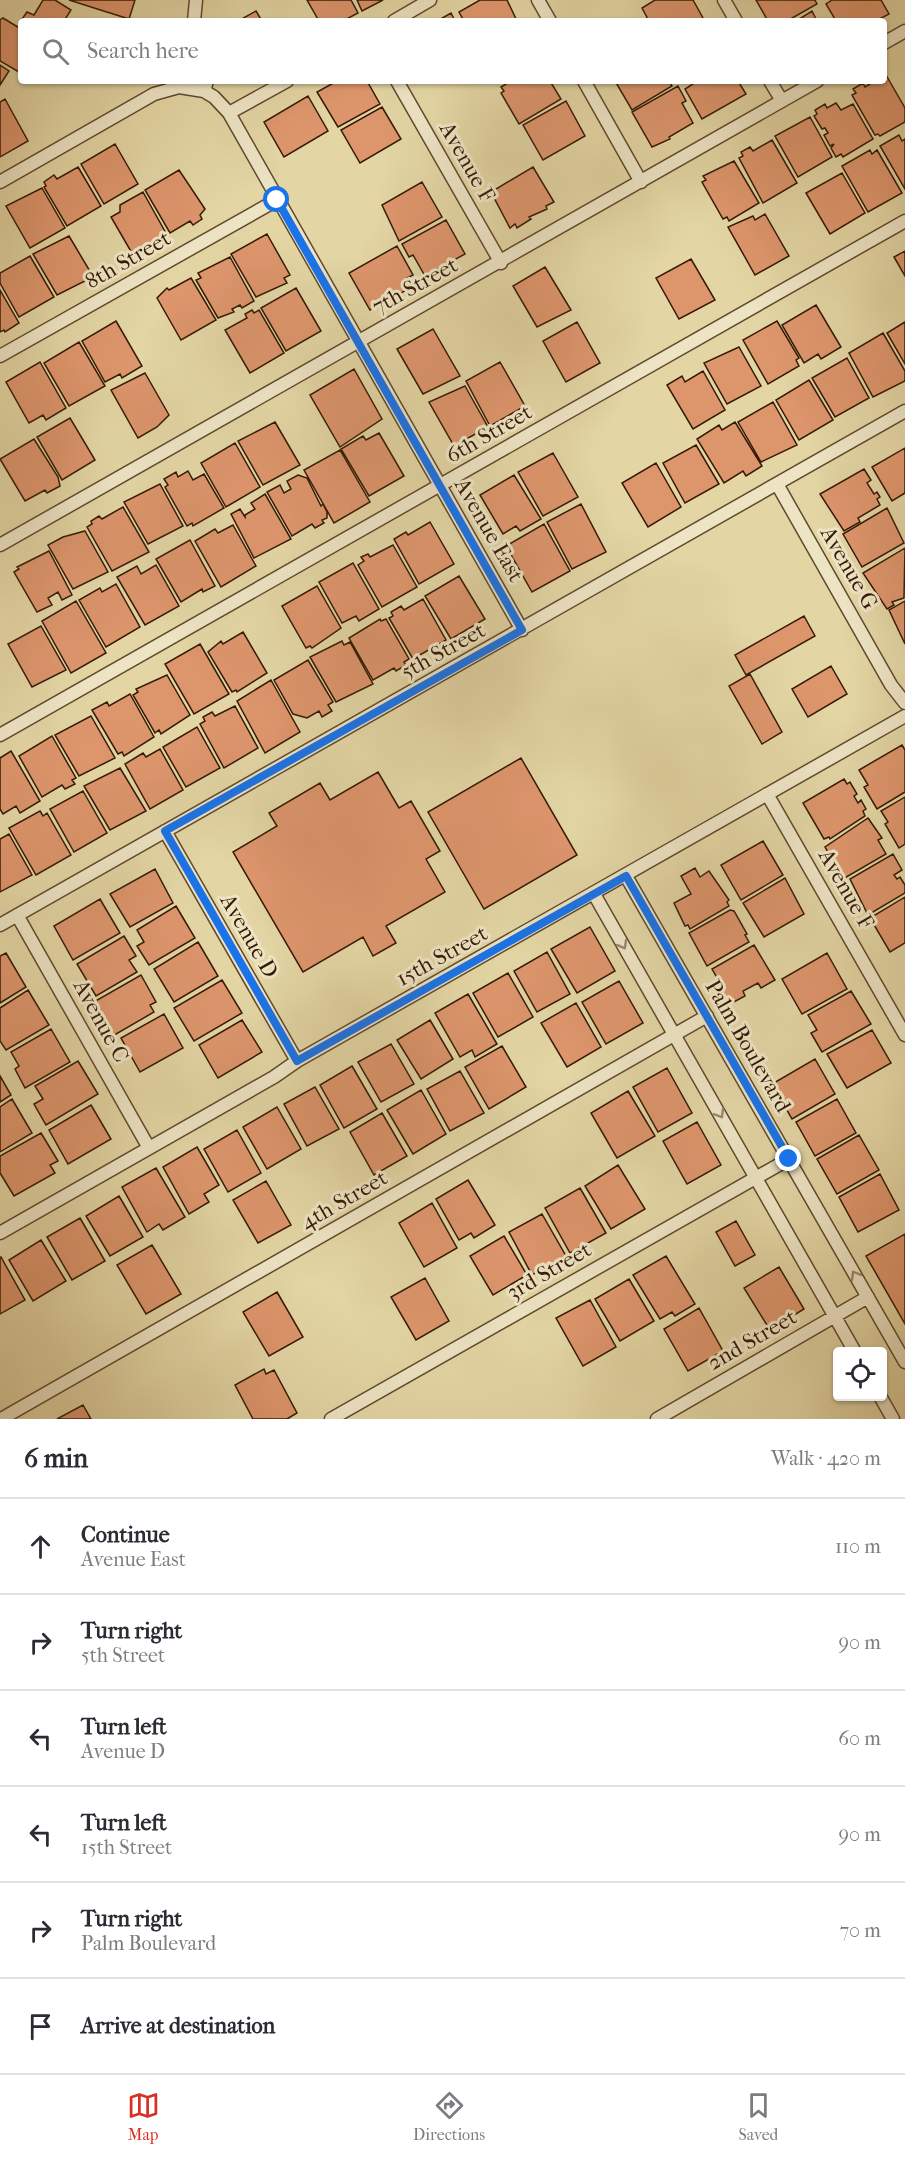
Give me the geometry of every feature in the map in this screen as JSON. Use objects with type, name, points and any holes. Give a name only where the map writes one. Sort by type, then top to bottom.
[{"type":"lane","points":[[194,18],[196,0]]},
{"type":"lane","points":[[399,18],[430,0]]},
{"type":"lane","points":[[538,0],[548,18]]},
{"type":"lane","points":[[724,0],[734,18]]},
{"type":"lane","points":[[887,41],[905,31]]},
{"type":"lane","points":[[229,113],[282,84]]},
{"type":"lane","name":"Avenue F","points":[[399,84],[501,263]]},
{"type":"lane","points":[[586,84],[641,182]]},
{"type":"lane","points":[[772,84],[782,101]]},
{"type":"lane","name":"7th Street","points":[[0,545],[501,263],[812,84]]},
{"type":"lane","points":[[0,182],[154,94],[179,87],[205,86]]},
{"type":"lane","name":"Avenue East","points":[[205,86],[229,113],[522,630]]},
{"type":"lane","name":"8th Street","points":[[0,356],[277,200]]},
{"type":"lane","name":"6th Street","points":[[0,735],[905,221]]},
{"type":"lane","name":"5th Street","points":[[0,925],[905,411]]},
{"type":"lane","name":"Avenue G","points":[[777,484],[891,685],[905,703]]},
{"type":"lane","name":"15th Street","points":[[1,1232],[905,716]]},
{"type":"lane","name":"Avenue F","points":[[767,794],[905,1035]]},
{"type":"lane","name":"Avenue D","points":[[165,831],[297,1061]]},
{"type":"lane","name":"Palm Boulevard","points":[[626,876],[905,1362]]},
{"type":"lane","points":[[594,894],[852,1347]]},
{"type":"lane","name":"Avenue C","points":[[17,915],[149,1148]]},
{"type":"lane","name":"4th Street","points":[[1,1419],[707,1016]]},
{"type":"lane","name":"3rd Street","points":[[331,1419],[789,1159]]},
{"type":"lane","name":"2nd Street","points":[[657,1419],[868,1298]]},
{"type":"lane","points":[[883,1401],[893,1419]]},
{"type":"building","points":[[43,0],[55,0],[71,10],[66,18],[23,18],[27,12],[34,15]]},
{"type":"building","points":[[69,0],[135,0],[129,18]]},
{"type":"building","points":[[307,0],[351,0],[358,13],[349,18],[317,18]]},
{"type":"building","points":[[357,0],[383,0],[362,11]]},
{"type":"building","points":[[480,0],[507,0],[516,18],[462,18],[459,12]]},
{"type":"building","points":[[655,0],[693,0],[703,18],[647,18],[642,8]]},
{"type":"building","points":[[756,0],[815,0],[817,4],[792,18],[766,18]]},
{"type":"building","points":[[832,0],[881,0],[889,14],[882,18],[834,18],[826,4]]},
{"type":"building","points":[[256,11],[260,18],[243,18]]},
{"type":"building","points":[[812,11],[816,18],[801,18]]},
{"type":"building","points":[[451,13],[454,18],[442,18]]},
{"type":"building","points":[[3,18],[18,27],[18,71],[0,61],[0,20]]},
{"type":"building","points":[[0,65],[9,71],[0,85]]},
{"type":"building","points":[[887,77],[905,108],[905,122],[880,136],[875,135],[852,95],[856,93],[853,89],[861,84],[865,87],[870,84],[887,84]]},
{"type":"building","points":[[332,84],[369,84],[380,104],[338,127],[317,92]]},
{"type":"building","points":[[506,84],[552,84],[561,99],[519,124],[501,93],[504,91],[501,87]]},
{"type":"building","points":[[617,84],[671,84],[672,86],[632,110]]},
{"type":"building","points":[[693,84],[740,84],[746,94],[702,119],[685,89]]},
{"type":"building","points":[[678,86],[686,101],[682,103],[693,123],[669,137],[670,139],[652,147],[632,112]]},
{"type":"building","points":[[308,96],[328,131],[284,157],[264,122]]},
{"type":"building","points":[[5,99],[28,141],[0,157],[0,102]]},
{"type":"building","points":[[566,101],[585,136],[543,160],[523,125]]},
{"type":"building","points":[[836,103],[841,110],[853,104],[873,139],[843,157],[841,154],[836,157],[831,148],[834,144],[830,146],[824,135],[828,133],[825,128],[822,129],[814,116],[817,114],[815,110],[825,104],[827,108]]},
{"type":"building","points":[[382,107],[401,139],[360,163],[341,130]]},
{"type":"building","points":[[810,117],[832,157],[798,177],[775,136]]},
{"type":"building","points":[[899,135],[902,141],[905,139],[905,189],[880,146]]},
{"type":"building","points":[[772,140],[797,183],[763,203],[739,158],[743,156],[741,152],[750,147],[753,151]]},
{"type":"building","points":[[115,144],[138,184],[104,204],[81,164]]},
{"type":"building","points":[[870,150],[872,154],[877,150],[902,193],[868,212],[842,166]]},
{"type":"building","points":[[734,161],[759,203],[729,221],[727,217],[723,219],[702,182],[706,180],[703,176]]},
{"type":"building","points":[[78,167],[101,206],[67,226],[44,187],[46,186],[44,182],[54,175],[57,179]]},
{"type":"building","points":[[533,167],[554,202],[546,206],[547,209],[529,217],[531,219],[517,228],[515,224],[510,228],[491,192]]},
{"type":"building","points":[[179,170],[205,209],[200,215],[202,219],[193,225],[190,221],[170,233],[145,190]]},
{"type":"building","points":[[842,173],[865,213],[830,234],[806,193]]},
{"type":"building","points":[[422,182],[442,217],[399,241],[382,205]]},
{"type":"building","points":[[42,188],[65,228],[30,248],[6,206]]},
{"type":"building","points":[[143,192],[167,235],[133,255],[111,217],[120,212],[120,205]]},
{"type":"building","points":[[765,214],[789,256],[755,275],[728,227],[753,216],[755,220]]},
{"type":"building","points":[[446,220],[465,254],[425,276],[413,255],[409,257],[402,244]]},
{"type":"building","points":[[267,234],[290,275],[284,278],[287,283],[256,297],[231,254]]},
{"type":"building","points":[[69,236],[91,273],[85,276],[87,280],[57,295],[33,254]]},
{"type":"building","points":[[397,246],[413,275],[407,278],[412,287],[370,310],[349,273]]},
{"type":"building","points":[[905,251],[905,276],[894,257]]},
{"type":"building","points":[[30,256],[54,297],[19,317],[0,283],[0,273]]},
{"type":"building","points":[[230,257],[254,301],[242,308],[240,305],[232,309],[234,312],[218,318],[196,280],[201,278],[198,273]]},
{"type":"building","points":[[691,259],[715,300],[679,319],[656,278]]},
{"type":"building","points":[[545,267],[571,310],[537,327],[513,286]]},
{"type":"building","points":[[191,278],[216,320],[181,340],[157,298],[167,288],[169,290]]},
{"type":"building","points":[[296,288],[321,331],[286,351],[261,308]]},
{"type":"building","points":[[0,290],[19,323],[5,332],[4,330],[0,332]]},
{"type":"building","points":[[816,305],[841,347],[821,359],[818,354],[804,363],[782,325]]},
{"type":"building","points":[[252,310],[254,313],[259,310],[284,353],[250,373],[225,330],[247,318],[245,314]]},
{"type":"building","points":[[116,321],[142,366],[122,378],[120,374],[105,382],[82,341]]},
{"type":"building","points":[[777,321],[799,358],[796,360],[799,366],[768,384],[743,340]]},
{"type":"building","points":[[577,322],[600,363],[566,382],[543,341]]},
{"type":"building","points":[[905,322],[905,364],[887,333]]},
{"type":"building","points":[[433,329],[460,376],[423,394],[397,349]]},
{"type":"building","points":[[883,333],[905,371],[905,381],[873,397],[849,353]]},
{"type":"building","points":[[79,342],[105,386],[69,406],[44,363]]},
{"type":"building","points":[[739,347],[761,386],[727,404],[704,363]]},
{"type":"building","points":[[847,358],[869,398],[835,417],[812,378]]},
{"type":"building","points":[[40,362],[66,408],[46,420],[43,415],[29,423],[6,382]]},
{"type":"building","points":[[500,362],[525,406],[490,426],[466,381]]},
{"type":"building","points":[[354,369],[382,419],[340,447],[310,395]]},
{"type":"building","points":[[703,371],[725,410],[693,429],[667,385],[682,376],[685,382]]},
{"type":"building","points":[[145,373],[169,415],[157,427],[138,438],[111,390]]},
{"type":"building","points":[[809,380],[833,420],[799,440],[776,400]]},
{"type":"building","points":[[465,386],[488,427],[454,446],[429,402]]},
{"type":"building","points":[[773,402],[797,445],[761,462],[738,422]]},
{"type":"building","points":[[70,418],[95,460],[62,480],[37,437]]},
{"type":"building","points":[[275,422],[300,465],[263,485],[238,441]]},
{"type":"building","points":[[735,422],[762,466],[746,476],[743,471],[724,483],[697,439],[719,425],[722,430]]},
{"type":"building","points":[[379,433],[404,476],[369,496],[341,449],[363,436],[366,440]]},
{"type":"building","points":[[34,439],[58,477],[60,486],[47,493],[45,490],[25,501],[0,459]]},
{"type":"building","points":[[235,443],[260,487],[226,507],[201,463]]},
{"type":"building","points":[[696,445],[719,484],[685,503],[663,463]]},
{"type":"building","points":[[905,448],[905,493],[892,501],[872,467]]},
{"type":"building","points":[[340,450],[370,502],[334,523],[304,470]]},
{"type":"building","points":[[553,453],[578,497],[543,516],[518,472]]},
{"type":"building","points":[[656,463],[681,507],[648,527],[622,483]]},
{"type":"building","points":[[864,469],[871,480],[867,483],[874,494],[877,492],[880,497],[877,499],[880,505],[858,518],[860,522],[844,531],[820,494]]},
{"type":"building","points":[[188,471],[193,480],[204,474],[224,508],[193,526],[192,523],[187,526],[165,487],[168,485],[164,479],[176,472],[178,477]]},
{"type":"building","points":[[298,475],[307,478],[321,506],[323,504],[327,512],[327,518],[322,520],[324,523],[315,528],[312,524],[292,536],[267,492],[280,485],[284,493],[291,489],[287,481]]},
{"type":"building","points":[[514,475],[541,519],[520,531],[516,526],[503,534],[480,495]]},
{"type":"building","points":[[160,484],[183,526],[148,544],[124,502]]},
{"type":"building","points":[[265,494],[291,539],[254,558],[231,514],[240,509],[245,517],[255,509],[251,503]]},
{"type":"building","points":[[581,504],[606,552],[572,569],[547,522]]},
{"type":"building","points":[[123,507],[149,552],[112,571],[87,527],[99,516],[102,519]]},
{"type":"building","points":[[887,508],[904,543],[862,567],[843,534]]},
{"type":"building","points":[[430,522],[454,564],[419,584],[394,539],[406,532],[408,535]]},
{"type":"building","points":[[544,524],[570,571],[532,592],[506,546]]},
{"type":"building","points":[[233,525],[256,566],[221,587],[195,541],[215,529],[218,533]]},
{"type":"building","points":[[85,531],[108,572],[73,589],[48,545],[63,537]]},
{"type":"building","points":[[190,540],[215,586],[203,592],[202,589],[181,602],[156,559]]},
{"type":"building","points":[[393,545],[417,587],[382,607],[358,565],[364,561],[361,557],[368,554],[370,557]]},
{"type":"building","points":[[905,548],[904,598],[892,602],[894,605],[887,609],[863,573]]},
{"type":"building","points":[[49,551],[72,595],[62,600],[58,592],[48,598],[52,605],[37,612],[14,572],[19,569],[17,567]]},
{"type":"building","points":[[353,563],[379,609],[359,621],[356,616],[342,623],[319,582]]},
{"type":"building","points":[[156,565],[179,606],[145,625],[117,577],[137,566],[141,574]]},
{"type":"building","points":[[459,576],[485,619],[451,639],[425,596]]},
{"type":"building","points":[[116,584],[140,627],[106,647],[79,600],[100,588],[102,592]]},
{"type":"building","points":[[317,586],[341,628],[312,648],[310,646],[306,648],[282,606]]},
{"type":"building","points":[[423,599],[446,640],[413,659],[389,618],[393,616],[391,612],[401,606],[404,610]]},
{"type":"building","points":[[76,601],[106,653],[71,673],[42,621]]},
{"type":"building","points":[[905,601],[905,644],[889,610]]},
{"type":"building","points":[[804,616],[815,636],[746,675],[735,655]]},
{"type":"building","points":[[380,619],[381,621],[386,619],[409,659],[404,662],[406,665],[396,671],[394,668],[373,680],[349,638]]},
{"type":"building","points":[[41,626],[66,670],[32,687],[8,644]]},
{"type":"building","points":[[243,632],[267,673],[237,692],[236,690],[232,692],[208,652],[221,641],[223,644]]},
{"type":"building","points":[[342,641],[344,645],[350,642],[373,684],[336,702],[310,657]]},
{"type":"building","points":[[200,644],[229,694],[194,714],[165,664]]},
{"type":"building","points":[[308,660],[333,702],[328,705],[332,711],[322,717],[319,711],[307,718],[293,714],[274,680]]},
{"type":"building","points":[[831,666],[847,694],[808,717],[792,689]]},
{"type":"building","points":[[750,674],[782,732],[762,744],[729,686]]},
{"type":"building","points":[[167,675],[190,715],[161,734],[159,730],[155,733],[133,695],[138,692],[136,689]]},
{"type":"building","points":[[271,680],[300,732],[265,753],[237,701]]},
{"type":"building","points":[[130,694],[154,737],[124,756],[122,752],[118,754],[92,710],[107,702],[109,706]]},
{"type":"building","points":[[235,706],[258,748],[224,768],[200,724],[205,721],[203,717],[212,712],[215,716]]},
{"type":"building","points":[[91,716],[115,758],[79,776],[55,735]]},
{"type":"building","points":[[197,727],[220,768],[186,787],[163,747]]},
{"type":"building","points":[[52,736],[76,778],[72,780],[75,784],[65,789],[62,785],[42,797],[19,756]]},
{"type":"building","points":[[902,745],[905,750],[905,792],[877,809],[864,787],[868,785],[859,770]]},
{"type":"building","points":[[160,749],[183,790],[150,809],[125,764],[143,753],[146,757]]},
{"type":"building","points":[[11,751],[40,801],[20,813],[16,806],[3,814],[0,809],[0,758]]},
{"type":"building","points":[[521,758],[577,855],[484,909],[428,812]]},
{"type":"building","points":[[120,768],[146,811],[110,830],[84,786]]},
{"type":"building","points":[[378,772],[399,808],[411,801],[440,851],[426,859],[445,892],[386,926],[396,943],[373,956],[363,937],[303,972],[233,852],[277,826],[269,813],[320,783],[330,800]]},
{"type":"building","points":[[844,779],[847,784],[850,782],[857,794],[854,796],[858,803],[861,800],[866,809],[863,811],[865,816],[830,839],[829,837],[824,839],[803,803]]},
{"type":"building","points":[[83,791],[107,833],[74,852],[50,809]]},
{"type":"building","points":[[905,797],[905,844],[899,848],[885,824],[888,822],[881,811]]},
{"type":"building","points":[[40,811],[43,816],[47,813],[71,855],[36,875],[9,828]]},
{"type":"building","points":[[868,818],[882,838],[878,840],[886,854],[843,879],[825,847]]},
{"type":"building","points":[[9,834],[32,875],[0,892],[0,839]]},
{"type":"building","points":[[763,841],[783,875],[741,900],[721,865]]},
{"type":"building","points":[[893,854],[902,870],[894,875],[897,879],[900,877],[905,885],[905,893],[868,915],[850,879]]},
{"type":"building","points":[[695,868],[700,877],[709,871],[729,900],[727,902],[729,906],[690,929],[688,925],[685,926],[674,903],[691,894],[681,876]]},
{"type":"building","points":[[155,869],[173,903],[130,927],[110,894]]},
{"type":"building","points":[[785,878],[804,914],[764,937],[743,903]]},
{"type":"building","points":[[905,897],[905,943],[890,952],[870,918]]},
{"type":"building","points":[[100,899],[120,933],[73,960],[54,926]]},
{"type":"building","points":[[176,906],[195,938],[149,965],[137,946],[144,942],[137,930]]},
{"type":"building","points":[[730,910],[734,911],[749,942],[707,966],[689,933]]},
{"type":"building","points":[[590,927],[615,971],[577,993],[551,949]]},
{"type":"building","points":[[124,936],[136,956],[129,960],[137,972],[96,996],[77,964]]},
{"type":"building","points":[[198,942],[218,976],[174,1002],[154,969]]},
{"type":"building","points":[[754,945],[775,980],[761,988],[758,983],[743,991],[745,996],[732,1003],[729,999],[724,1002],[719,993],[724,990],[712,969]]},
{"type":"building","points":[[547,952],[570,994],[537,1012],[514,971]]},
{"type":"building","points":[[6,953],[26,987],[0,1003],[0,956]]},
{"type":"building","points":[[827,953],[847,989],[802,1014],[782,979]]},
{"type":"building","points":[[508,973],[533,1017],[498,1037],[473,993]]},
{"type":"building","points":[[141,975],[156,1002],[150,1005],[154,1012],[111,1037],[92,1003]]},
{"type":"building","points":[[222,980],[242,1013],[194,1041],[174,1008]]},
{"type":"building","points":[[619,981],[643,1023],[606,1044],[582,1002]]},
{"type":"building","points":[[28,990],[49,1025],[6,1050],[0,1041],[0,1008]]},
{"type":"building","points":[[851,991],[871,1024],[822,1052],[811,1033],[817,1030],[808,1015]]},
{"type":"building","points":[[468,994],[497,1044],[475,1057],[472,1050],[460,1057],[435,1013]]},
{"type":"building","points":[[576,1003],[601,1047],[567,1067],[541,1023]]},
{"type":"building","points":[[164,1014],[183,1048],[140,1072],[121,1038]]},
{"type":"building","points":[[242,1020],[262,1052],[218,1078],[199,1045]]},
{"type":"building","points":[[430,1020],[453,1059],[421,1079],[397,1040]]},
{"type":"building","points":[[51,1029],[70,1062],[25,1088],[15,1069],[19,1066],[11,1052]]},
{"type":"building","points":[[872,1030],[891,1063],[847,1088],[827,1054]]},
{"type":"building","points":[[391,1044],[414,1084],[381,1102],[358,1062]]},
{"type":"building","points":[[502,1046],[526,1087],[489,1109],[465,1067]]},
{"type":"building","points":[[815,1059],[835,1094],[792,1119],[772,1084]]},
{"type":"building","points":[[78,1061],[98,1094],[46,1125],[34,1104],[43,1099],[35,1086]]},
{"type":"building","points":[[352,1066],[377,1109],[344,1128],[320,1085]]},
{"type":"building","points":[[667,1068],[692,1113],[658,1132],[633,1087]]},
{"type":"building","points":[[460,1071],[484,1113],[450,1131],[427,1089]]},
{"type":"building","points":[[0,1076],[11,1095],[0,1102]]},
{"type":"building","points":[[315,1087],[339,1129],[307,1146],[284,1104]]},
{"type":"building","points":[[421,1090],[446,1134],[413,1154],[387,1110]]},
{"type":"building","points":[[628,1091],[655,1136],[617,1158],[591,1113]]},
{"type":"building","points":[[12,1099],[32,1133],[0,1152],[0,1107]]},
{"type":"building","points":[[837,1099],[856,1133],[815,1156],[796,1122]]},
{"type":"building","points":[[91,1105],[111,1139],[68,1164],[49,1130]]},
{"type":"building","points":[[277,1107],[301,1149],[267,1169],[243,1127]]},
{"type":"building","points":[[382,1113],[407,1156],[374,1175],[350,1132]]},
{"type":"building","points":[[697,1122],[721,1165],[687,1184],[663,1141]]},
{"type":"building","points":[[237,1130],[261,1173],[228,1192],[204,1149]]},
{"type":"building","points":[[41,1133],[58,1161],[50,1165],[55,1173],[14,1196],[0,1173],[0,1156]]},
{"type":"building","points":[[859,1135],[879,1170],[837,1194],[817,1159]]},
{"type":"building","points":[[197,1147],[219,1185],[204,1194],[209,1202],[189,1214],[163,1167]]},
{"type":"building","points":[[618,1165],[645,1209],[611,1229],[585,1186]]},
{"type":"building","points":[[156,1168],[185,1217],[163,1230],[159,1224],[147,1232],[122,1187]]},
{"type":"building","points":[[880,1174],[899,1210],[858,1232],[839,1197]]},
{"type":"building","points":[[468,1180],[495,1225],[474,1238],[471,1233],[459,1240],[436,1199]]},
{"type":"building","points":[[266,1181],[291,1225],[258,1243],[233,1200]]},
{"type":"building","points":[[580,1188],[606,1233],[570,1253],[545,1208]]},
{"type":"building","points":[[119,1196],[143,1237],[110,1256],[86,1216]]},
{"type":"building","points":[[432,1203],[457,1248],[424,1267],[399,1223]]},
{"type":"building","points":[[542,1214],[566,1256],[532,1275],[509,1232]]},
{"type":"building","points":[[80,1218],[105,1261],[72,1280],[47,1237]]},
{"type":"building","points":[[736,1221],[755,1255],[735,1266],[716,1232]]},
{"type":"building","points":[[905,1234],[905,1324],[866,1256]]},
{"type":"building","points":[[504,1236],[527,1275],[493,1295],[470,1256]]},
{"type":"building","points":[[41,1240],[66,1281],[33,1301],[9,1260]]},
{"type":"building","points":[[152,1245],[181,1294],[146,1314],[117,1265]]},
{"type":"building","points":[[666,1256],[695,1304],[675,1316],[672,1312],[660,1319],[633,1275]]},
{"type":"building","points":[[0,1258],[25,1300],[0,1314]]},
{"type":"building","points":[[779,1267],[804,1309],[770,1330],[744,1288]]},
{"type":"building","points":[[425,1278],[449,1321],[416,1340],[391,1297]]},
{"type":"building","points":[[629,1279],[654,1321],[620,1341],[595,1299]]},
{"type":"building","points":[[277,1292],[303,1337],[269,1356],[243,1312]]},
{"type":"building","points":[[590,1300],[616,1347],[583,1366],[556,1318]]},
{"type":"building","points":[[699,1308],[723,1351],[688,1371],[664,1329]]},
{"type":"building","points":[[264,1369],[266,1374],[274,1370],[297,1413],[287,1419],[253,1419],[235,1385]]},
{"type":"building","points":[[83,1405],[91,1419],[57,1419]]},
{"type":"route","points":[[277,200],[522,630],[165,831],[297,1061],[626,876],[789,1159]]}]
